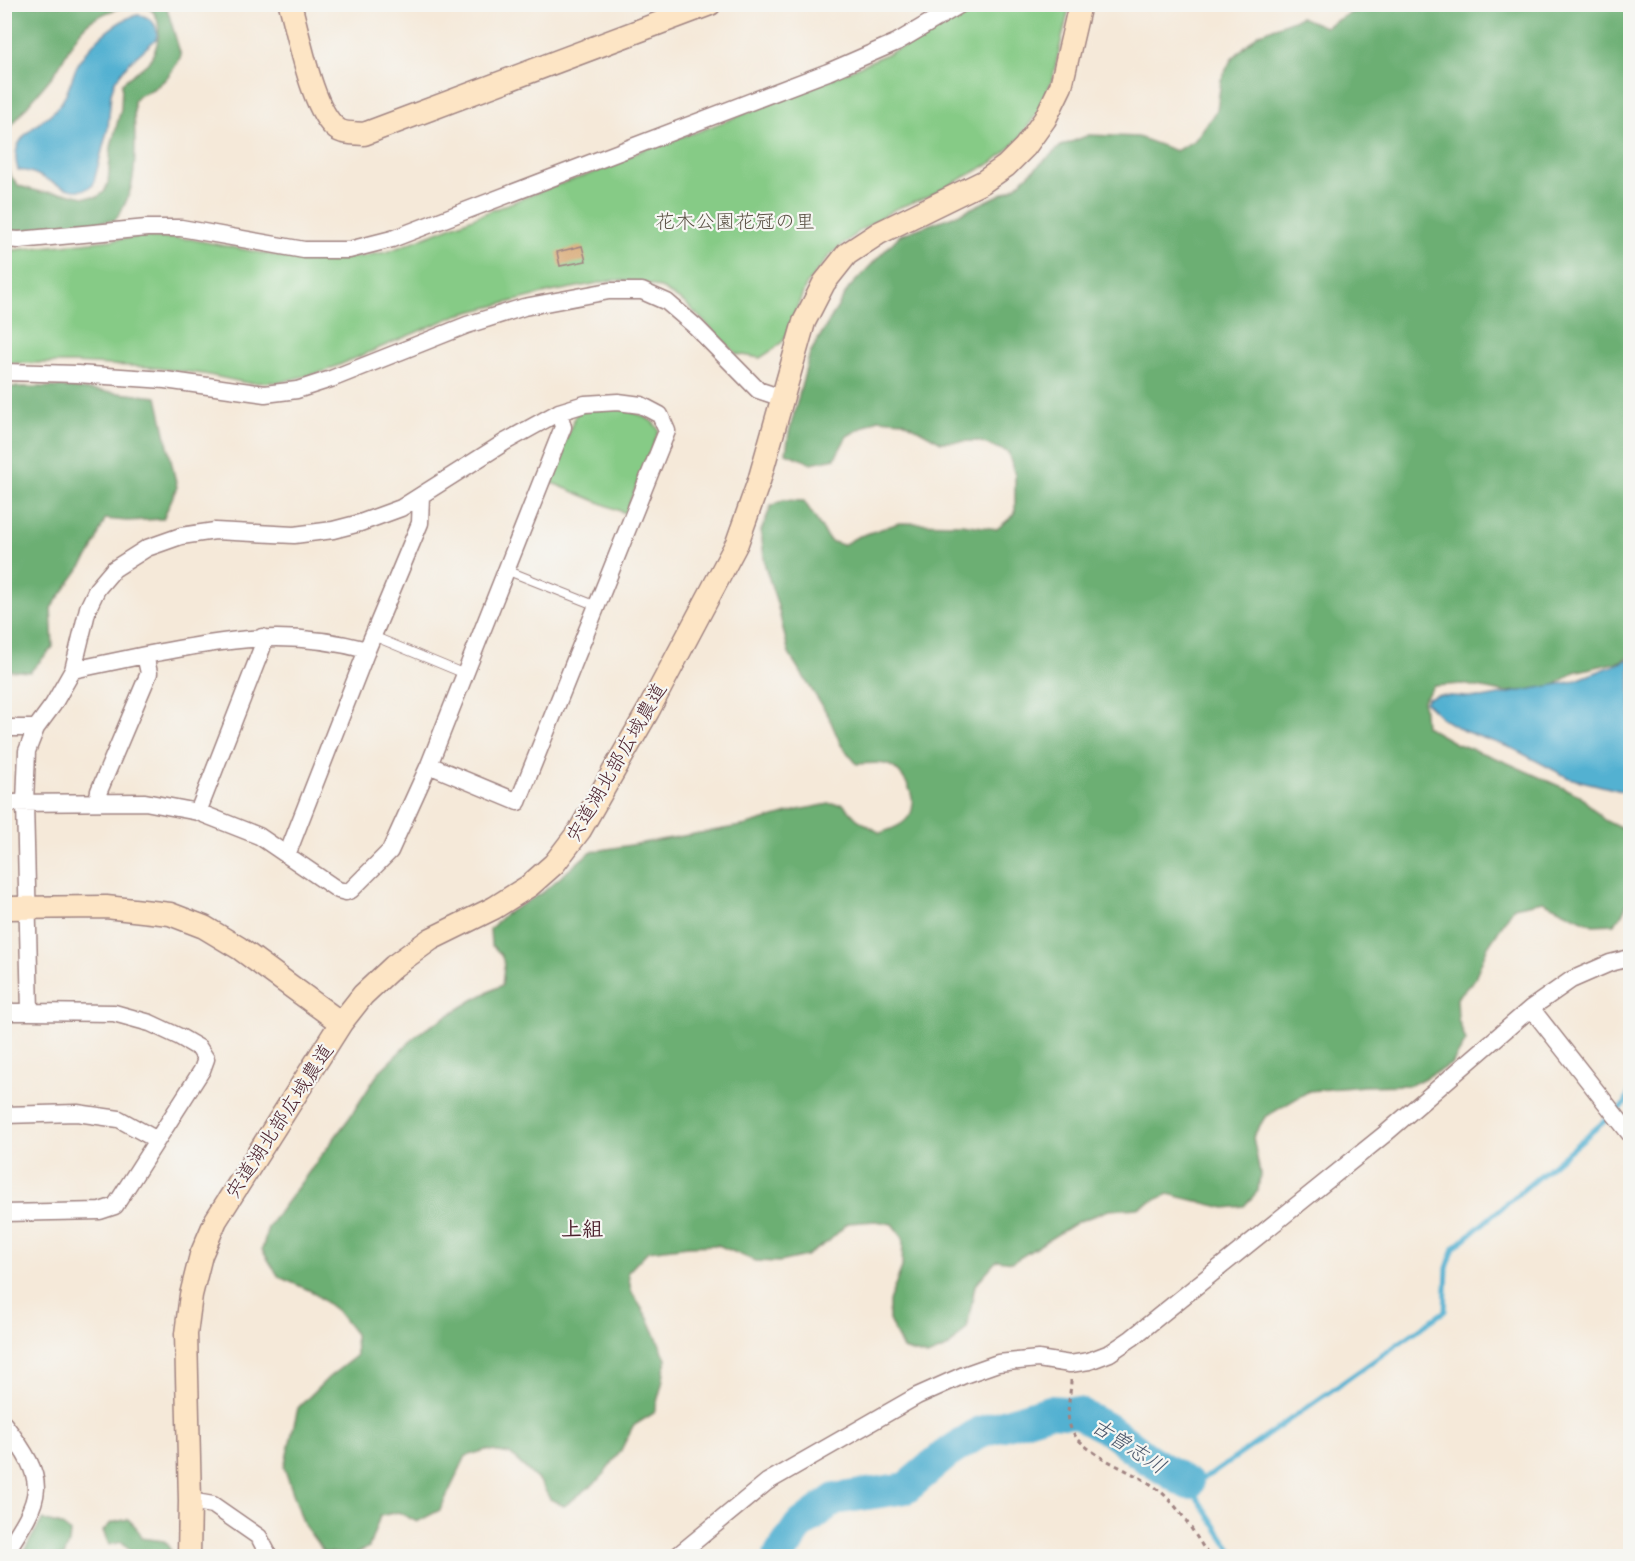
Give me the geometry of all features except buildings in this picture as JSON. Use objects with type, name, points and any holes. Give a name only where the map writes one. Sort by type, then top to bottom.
[{"type":"street","points":[[290,4],[318,103],[326,118],[339,131],[364,134],[710,4]]},
{"type":"street","points":[[4,239],[19,240],[147,228],[181,228],[304,250],[349,250],[392,239],[828,72],[897,42],[962,4]]},
{"type":"street","name":"宍道湖北部広域農道","points":[[189,1557],[186,1334],[190,1295],[201,1254],[216,1220],[341,1023],[363,995],[394,966],[431,939],[494,908],[530,886],[554,864],[580,830],[648,711],[737,543],[759,481],[804,322],[824,283],[847,254],[879,232],[983,182],[1006,166],[1025,147],[1045,119],[1061,86],[1080,4]]},
{"type":"street","points":[[4,372],[165,380],[266,394],[297,390],[320,383],[467,325],[524,307],[609,291],[642,291],[668,302],[758,390],[782,398]]},
{"type":"street","points":[[30,1012],[25,803],[27,751],[36,728],[53,705],[73,670],[88,608],[97,589],[114,569],[147,548],[181,536],[215,531],[294,535],[333,530],[401,508],[505,442],[559,412],[585,404],[618,402],[641,405],[660,415],[667,431],[518,802],[429,765]]},
{"type":"street","points":[[4,803],[144,802],[198,812],[259,836],[338,890],[346,892],[351,890],[390,851],[429,765],[563,427],[559,412]]},
{"type":"street","points":[[287,855],[370,643],[420,524],[421,496]]},
{"type":"street","points":[[73,670],[227,640],[262,637],[370,643]]},
{"type":"street","points":[[198,812],[262,648],[262,637]]},
{"type":"street","points":[[97,802],[99,791],[149,673],[145,656]]},
{"type":"street","points":[[4,728],[36,728]]},
{"type":"street","points":[[4,908],[106,907],[170,914],[204,927],[239,948],[341,1023]]},
{"type":"street","points":[[677,1557],[767,1482],[917,1396],[998,1363],[1038,1359],[1070,1364],[1099,1357],[1125,1343],[1301,1203],[1531,1008],[1571,980],[1610,963],[1630,958]]},
{"type":"street","points":[[1531,1008],[1630,1134]]},
{"type":"street","points":[[4,1012],[114,1013],[150,1023],[199,1047],[206,1059],[205,1065],[120,1200],[109,1209],[4,1213]]},
{"type":"street","points":[[4,1115],[77,1113],[119,1119],[157,1140]]},
{"type":"street","points":[[4,1424],[26,1452],[32,1465],[36,1492],[34,1506],[29,1517],[4,1555]]},
{"type":"street","points":[[190,1501],[213,1505],[249,1530],[258,1537],[269,1557]]},
{"type":"lane","points":[[506,570],[597,606]]},
{"type":"lane","points":[[370,643],[465,674]]},
{"type":"path","points":[[1069,1398],[1068,1420],[1074,1433],[1087,1448],[1156,1488],[1176,1507],[1209,1557]]},
{"type":"green space","points":[[5,5],[131,5],[94,19],[81,30],[58,68],[5,136]]},
{"type":"green space","points":[[142,5],[166,5],[181,56],[164,81],[138,96],[134,101],[135,163],[124,207],[115,220],[45,230],[5,231],[4,160],[10,175],[19,186],[41,192],[67,193],[84,197],[97,197],[104,192],[108,183],[111,147],[121,109],[122,83],[148,62],[154,53],[158,37],[158,21],[155,14]]},
{"type":"green space","name":"花木公園花冠の里","points":[[975,5],[1070,5],[1052,80],[1040,109],[1018,141],[993,162],[929,196],[895,209],[862,229],[829,256],[806,285],[784,340],[760,358],[737,354],[685,303],[663,289],[642,282],[614,280],[551,292],[457,315],[325,371],[281,382],[247,383],[204,374],[149,367],[73,363],[5,363],[4,251],[141,237],[190,239],[298,260],[331,261],[387,252],[551,187],[593,173],[651,146],[697,132],[809,89],[909,44]]},
{"type":"green space","points":[[1376,5],[1630,5],[1630,656],[1622,661],[1574,672],[1548,690],[1502,692],[1462,684],[1434,686],[1423,700],[1425,726],[1455,743],[1501,760],[1579,795],[1604,820],[1630,833],[1630,895],[1623,913],[1614,924],[1593,925],[1543,901],[1514,907],[1488,946],[1474,980],[1457,998],[1458,1019],[1466,1041],[1452,1064],[1411,1085],[1309,1091],[1265,1117],[1253,1137],[1260,1174],[1258,1191],[1244,1206],[1225,1208],[1168,1194],[1138,1208],[1109,1210],[1077,1222],[1013,1262],[997,1260],[975,1285],[967,1328],[949,1347],[927,1356],[903,1349],[889,1320],[889,1301],[902,1267],[903,1238],[892,1224],[876,1221],[848,1223],[828,1242],[806,1256],[779,1262],[755,1261],[718,1245],[648,1251],[628,1272],[631,1291],[649,1320],[666,1359],[662,1384],[654,1413],[633,1426],[620,1452],[600,1479],[564,1506],[550,1499],[541,1483],[510,1454],[486,1450],[466,1456],[440,1510],[417,1522],[398,1512],[380,1516],[369,1547],[353,1555],[324,1552],[304,1525],[284,1467],[298,1408],[329,1377],[356,1356],[355,1334],[337,1311],[311,1291],[279,1277],[262,1250],[268,1227],[350,1117],[379,1072],[419,1033],[502,985],[504,963],[500,954],[491,945],[490,929],[505,914],[542,893],[590,852],[747,825],[798,810],[829,804],[843,804],[857,819],[880,833],[902,824],[911,813],[912,799],[903,777],[891,766],[885,764],[857,764],[841,745],[828,715],[789,654],[777,603],[765,566],[761,531],[771,506],[783,500],[804,501],[830,541],[843,545],[857,537],[899,523],[962,524],[997,529],[1015,514],[1015,475],[1008,452],[978,441],[941,442],[903,421],[878,419],[847,436],[835,458],[811,463],[786,453],[810,353],[849,288],[900,235],[959,214],[1012,189],[1061,146],[1089,135],[1138,137],[1176,151],[1195,140],[1217,110],[1221,80],[1231,60],[1258,34],[1301,17],[1325,27],[1348,14]]},
{"type":"green space","points":[[5,387],[61,387],[157,397],[177,487],[163,519],[127,521],[105,519],[91,553],[51,608],[53,647],[30,672],[5,670]]},
{"type":"green space","points":[[616,408],[646,418],[659,431],[625,513],[550,482],[576,414],[585,410]]},
{"type":"green space","points":[[128,1519],[136,1527],[141,1538],[164,1541],[175,1556],[131,1556],[130,1550],[122,1542],[109,1545],[103,1531],[111,1523]]},
{"type":"green space","points":[[42,1520],[61,1525],[70,1532],[64,1556],[21,1556]]},
{"type":"water","points":[[138,15],[153,22],[157,30],[156,39],[128,64],[115,81],[111,93],[108,128],[93,185],[86,189],[71,189],[33,173],[18,170],[16,158],[21,139],[62,102],[76,68],[86,52],[111,28]]},
{"type":"water","points":[[1630,659],[1630,793],[1569,778],[1514,749],[1464,731],[1443,719],[1425,702],[1428,698],[1438,695],[1482,698],[1571,682]]},
{"type":"waterway","points":[[1235,1556],[1188,1484],[1212,1474],[1445,1311],[1447,1268],[1454,1248],[1625,1104],[1630,1090]]},
{"type":"waterway","name":"古曽志川","points":[[779,1556],[799,1526],[835,1499],[906,1488],[945,1455],[980,1432],[1050,1411],[1077,1413],[1110,1430],[1145,1457],[1188,1484]]},
{"type":"district","name":"上組","points":[[582,1229]]}]
